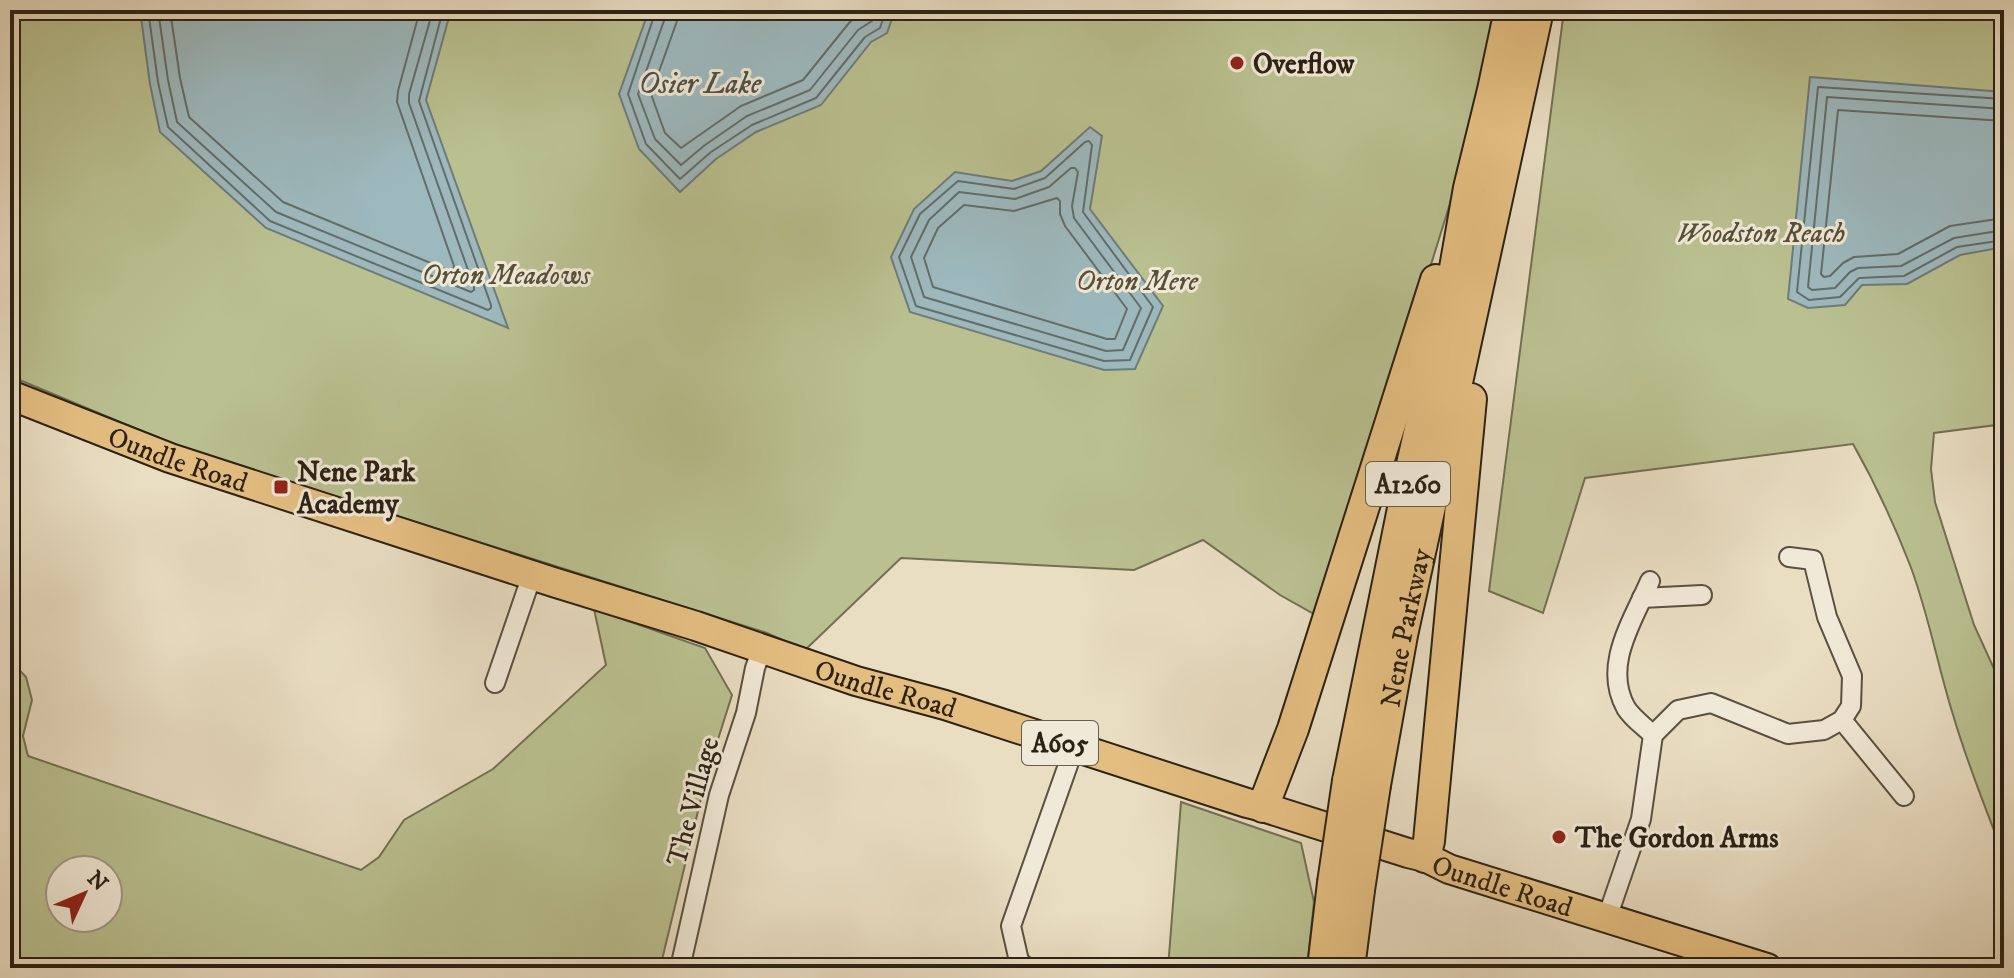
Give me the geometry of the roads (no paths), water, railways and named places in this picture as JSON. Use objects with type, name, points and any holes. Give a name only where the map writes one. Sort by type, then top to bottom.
[{"type":"highway","name":"Nene Parkway","points":[[1323,968],[1346,886],[1411,469],[1451,291],[1469,188],[1510,10]]},
{"type":"highway","name":"Nene Parkway","points":[[1362,783],[1402,635],[1538,10]]},
{"type":"highway","points":[[1263,807],[1293,729],[1449,237],[1469,188]]},
{"type":"highway","points":[[1425,857],[1429,841],[1466,438],[1496,203]]},
{"type":"highway","name":"Nene Parkway","points":[[1346,886],[1349,968]]},
{"type":"main road","name":"Oundle Road","points":[[10,395],[170,458],[696,626],[856,681],[945,705],[1425,857],[1449,869],[1607,918],[1723,962],[1767,968]]},
{"type":"street","points":[[1607,918],[1641,819],[1653,735],[1678,710],[1711,703],[1788,734],[1824,730],[1842,720],[1851,706],[1852,676],[1827,617],[1813,560],[1789,557]]},
{"type":"street","points":[[495,683],[532,575]]},
{"type":"street","points":[[1653,735],[1627,710],[1616,682],[1618,654],[1646,589],[1702,595]]},
{"type":"street","name":"The Village","points":[[680,968],[719,795],[746,713],[762,649]]},
{"type":"street","points":[[1842,720],[1904,796]]},
{"type":"street","points":[[1027,968],[1019,961],[1011,926],[1074,748]]},
{"type":"water","points":[[140,10],[451,10],[426,100],[508,328],[266,228],[160,132]]},
{"type":"water","name":"Osier Lake","points":[[649,10],[895,10],[887,33],[871,42],[821,105],[756,132],[716,159],[680,192],[639,149],[619,94]]},
{"type":"water","points":[[1810,77],[2004,92],[2004,247],[1960,255],[1907,284],[1862,285],[1845,305],[1808,308],[1788,299]]},
{"type":"water","name":"Orton Mere","points":[[1090,127],[1102,136],[1090,209],[1163,306],[1135,369],[1104,370],[910,312],[891,257],[914,209],[955,172],[1012,181],[1041,171]]},
{"type":"railway","points":[[1971,10],[2004,16]]},
{"type":"place","name":"Overflow","points":[[1237,63]]},
{"type":"place","name":"Nene Park Academy","points":[[281,487]]},
{"type":"place","name":"The Gordon Arms","points":[[1559,837]]},
{"type":"park label","name":"Woodston Reach","points":[[1761,232]]},
{"type":"park label","name":"Orton Meadows","points":[[506,274]]}]
